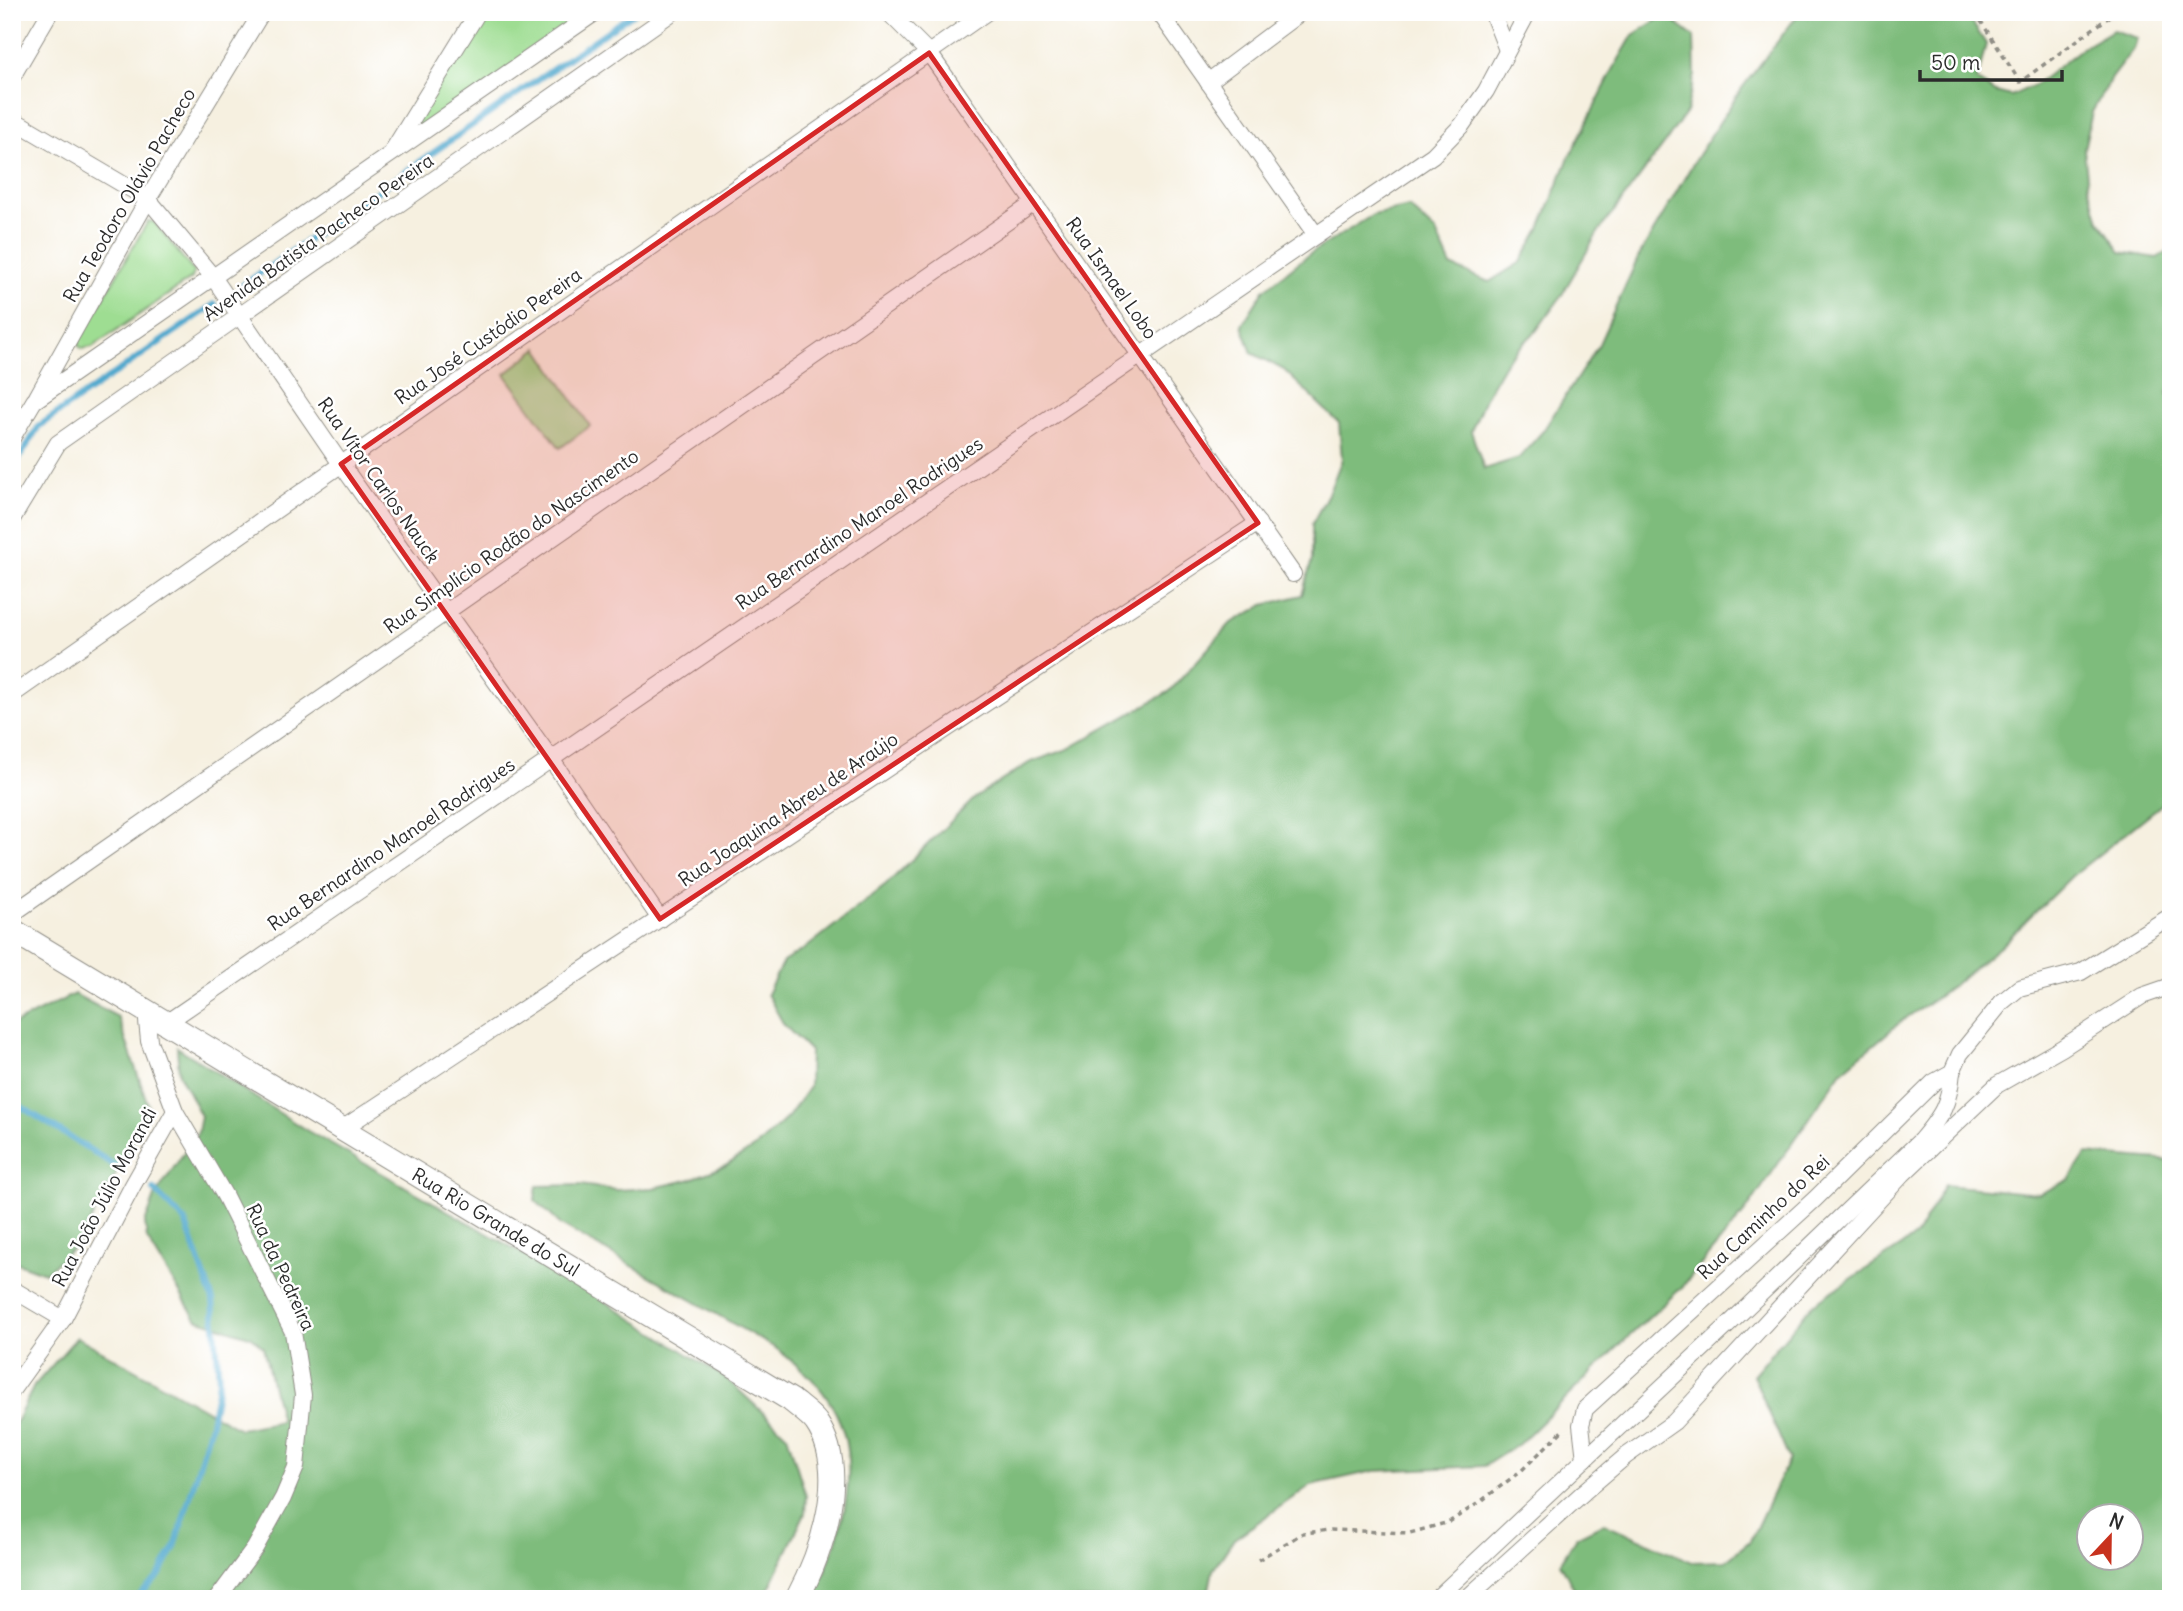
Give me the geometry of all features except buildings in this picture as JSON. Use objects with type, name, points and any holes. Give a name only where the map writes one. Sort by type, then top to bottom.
[{"type":"street","points":[[12,76],[50,12]]},
{"type":"street","name":"Rua Teodoro Olávio Pacheco","points":[[34,401],[148,199],[262,12]]},
{"type":"street","points":[[389,156],[478,12]]},
{"type":"street","name":"Avenida Batista Pacheco Pereira","points":[[12,438],[34,401],[596,12]]},
{"type":"street","name":"Avenida Batista Pacheco Pereira","points":[[12,519],[58,443],[673,12]]},
{"type":"street","name":"Rua Ismael Lobo","points":[[888,12],[929,53],[1293,574]]},
{"type":"street","name":"Rua José Custódio Pereira","points":[[12,695],[987,12]]},
{"type":"street","points":[[1159,12],[1315,235]]},
{"type":"street","points":[[1208,82],[1301,12]]},
{"type":"street","points":[[1492,12],[1507,50]]},
{"type":"street","name":"Rua Bernardino Manoel Rodrigues","points":[[166,1023],[1433,155],[1462,125],[1486,91],[1528,12]]},
{"type":"street","name":"Rua Vítor Carlos Nauck","points":[[12,119],[148,199],[214,277],[341,464],[551,759],[660,919]]},
{"type":"street","name":"Rua Simplício Rodão do Nascimento","points":[[12,914],[1034,204]]},
{"type":"street","name":"Rua Joaquina Abreu de Araújo","points":[[342,1129],[1258,523]]},
{"type":"street","name":"Rua Caminho do Rei","points":[[1585,1409],[1815,1199],[1934,1082],[1952,1072],[1960,1054],[2002,1002],[2019,988],[2081,972],[2171,916]]},
{"type":"street","name":"Rua Rio Grande do Sul","points":[[12,930],[791,1400],[815,1421],[827,1445],[831,1472],[830,1503],[815,1560],[797,1599]]},
{"type":"street","points":[[1466,1599],[1594,1483],[1674,1422],[1903,1174],[1997,1085],[2062,1048],[2142,996],[2171,986]]},
{"type":"street","name":"Rua João Júlio Morandi","points":[[12,1390],[62,1319],[175,1111],[149,1041],[146,1011]]},
{"type":"street","points":[[1436,1599],[1921,1140],[1942,1116],[1951,1091],[1952,1072]]},
{"type":"street","name":"Rua da Pedreira","points":[[175,1111],[225,1196],[293,1332],[303,1395],[296,1466],[283,1498],[255,1548],[217,1599]]},
{"type":"street","points":[[12,1289],[62,1319]]},
{"type":"street","points":[[1585,1409],[1581,1425],[1585,1459]]},
{"type":"path","points":[[1975,12],[2020,82],[2116,12]]},
{"type":"path","points":[[1258,1560],[1303,1533],[1331,1530],[1410,1533],[1449,1522],[1522,1470],[1585,1409]]},
{"type":"highlighted area","points":[[929,53],[1258,523],[660,919],[341,464]]},
{"type":"green space","points":[[480,12],[593,12],[391,153]]},
{"type":"green space","points":[[1800,12],[1961,12],[1986,44],[1977,81],[1996,92],[2011,96],[2035,85],[2081,49],[2113,30],[2137,38],[2134,48],[2111,78],[2092,112],[2084,149],[2088,186],[2099,220],[2121,252],[2157,258],[2171,249],[2171,389],[2168,392],[2171,405],[2171,797],[2072,876],[2001,946],[1942,994],[1903,1020],[1842,1071],[1745,1212],[1682,1287],[1519,1444],[1484,1466],[1374,1471],[1311,1485],[1234,1539],[1213,1570],[1207,1599],[813,1599],[841,1525],[848,1472],[840,1421],[827,1398],[798,1366],[777,1349],[561,1225],[535,1200],[537,1186],[580,1185],[616,1190],[653,1188],[688,1180],[725,1166],[758,1145],[788,1117],[809,1087],[810,1051],[784,1025],[767,994],[783,962],[806,948],[886,885],[975,798],[1029,763],[1068,749],[1170,691],[1231,623],[1264,605],[1302,595],[1312,560],[1312,524],[1342,459],[1339,423],[1284,370],[1252,353],[1242,325],[1264,290],[1308,255],[1373,215],[1409,207],[1436,232],[1451,266],[1489,282],[1521,262],[1540,229],[1568,160],[1633,35],[1665,15],[1694,37],[1695,75],[1686,112],[1597,234],[1560,298],[1536,331],[1507,360],[1486,396],[1471,431],[1484,469],[1519,458],[1543,431],[1599,344],[1638,258],[1698,155],[1742,88]]},
{"type":"green space","points":[[148,221],[154,222],[194,272],[192,278],[92,347],[82,349],[78,345],[79,340]]},
{"type":"green space","points":[[538,348],[590,426],[560,448],[505,374]]},
{"type":"green space","points":[[74,994],[118,1017],[150,1111],[79,1242],[45,1273],[12,1261],[12,1025]]},
{"type":"green space","points":[[177,1047],[306,1130],[592,1293],[727,1379],[787,1435],[806,1496],[805,1513],[764,1599],[12,1599],[12,1430],[34,1386],[77,1337],[240,1429],[281,1421],[263,1347],[252,1337],[196,1319],[147,1239],[145,1223],[156,1194],[198,1132],[201,1116],[179,1074]]},
{"type":"green space","points":[[2086,1154],[2171,1161],[2171,1599],[1586,1599],[1575,1590],[1560,1563],[1576,1537],[1604,1523],[1692,1562],[1725,1561],[1750,1541],[1789,1459],[1753,1375],[1813,1304],[1915,1237],[1945,1185],[2039,1194],[2069,1180]]},
{"type":"waterway","points":[[243,285],[635,12]]},
{"type":"waterway","points":[[12,470],[39,426],[215,304]]},
{"type":"waterway","points":[[12,1101],[119,1168]]},
{"type":"waterway","points":[[136,1599],[159,1576],[175,1547],[210,1428],[219,1380],[213,1300],[185,1221],[153,1189]]}]
